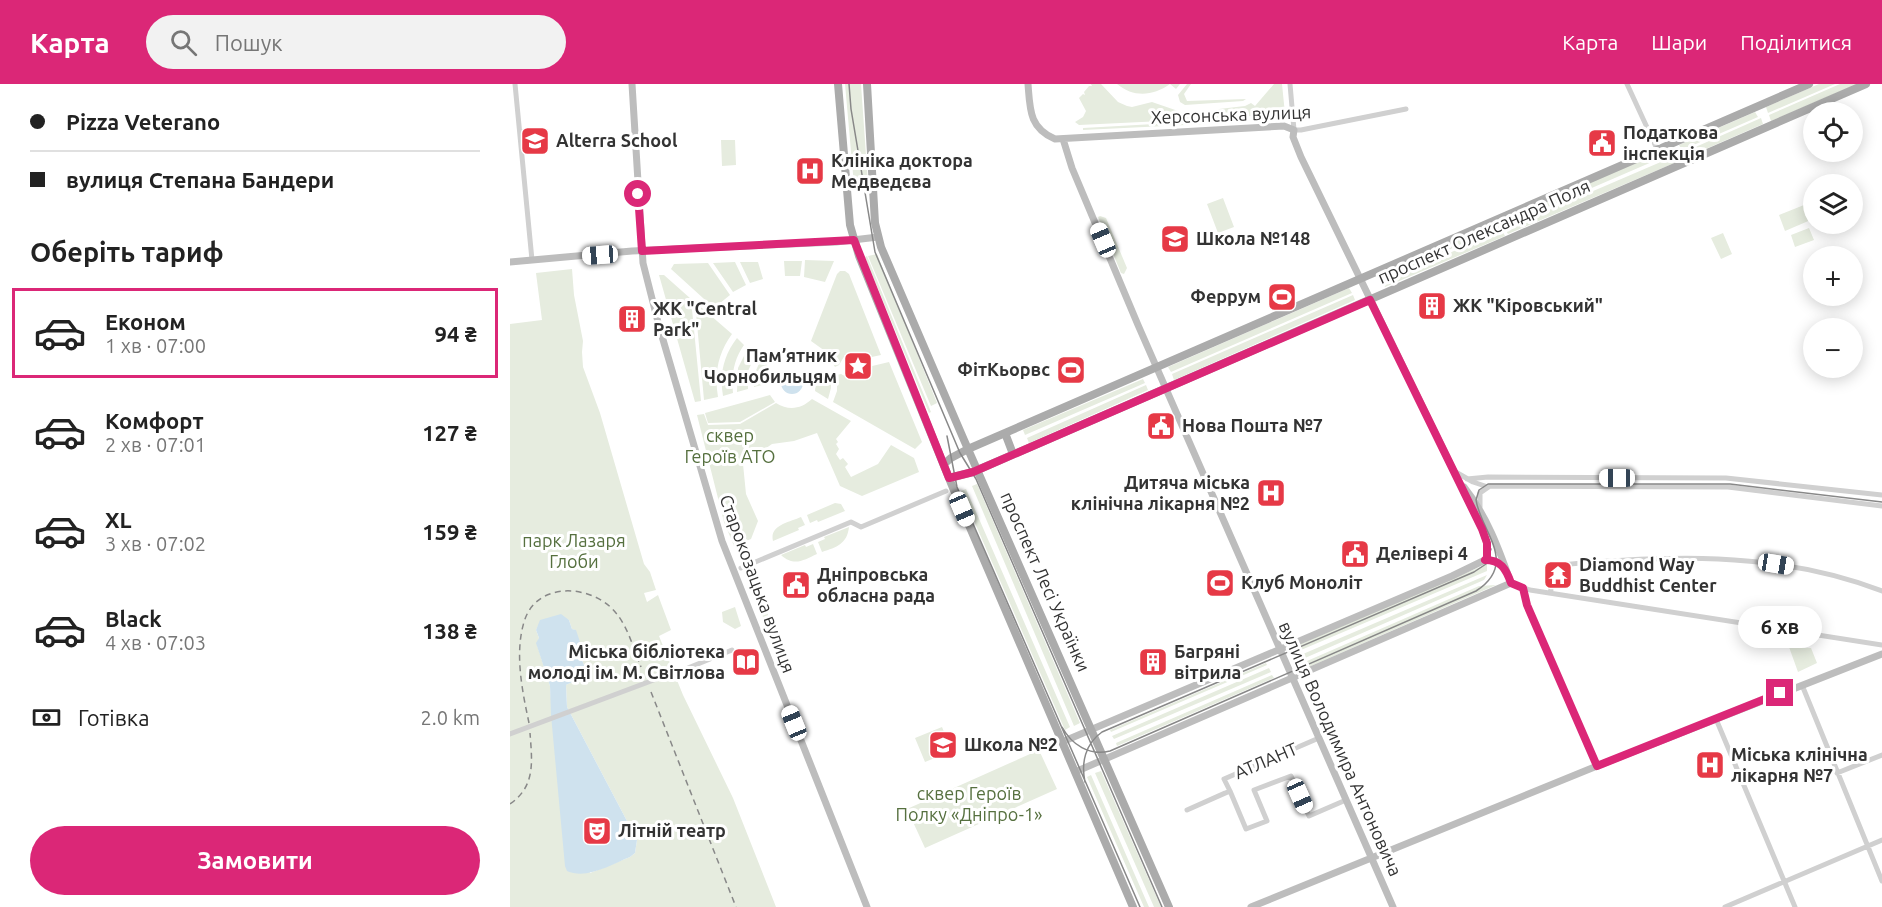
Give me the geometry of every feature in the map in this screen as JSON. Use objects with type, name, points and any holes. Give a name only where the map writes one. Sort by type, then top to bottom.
[{"type":"main road","points":[[837,84],[850,225],[854,240],[949,478],[1133,907]]},
{"type":"main road","name":"проспект Лесі Українки","points":[[867,84],[878,237],[968,449],[1169,907]]},
{"type":"main road","name":"проспект Олександра Поля","points":[[944,464],[968,449],[1809,84]]},
{"type":"main road","name":"проспект Олександра Поля","points":[[949,478],[978,470],[1866,84]]},
{"type":"main road","points":[[1005,434],[1013,454]]},
{"type":"street","points":[[515,84],[532,260]]},
{"type":"street","name":"Старокозацька вулиця","points":[[632,84],[642,251],[653,304],[722,541],[867,907]]},
{"type":"street","name":"Херсонська вулиця","points":[[1028,84],[1032,118],[1042,132],[1055,139],[1284,126],[1300,130],[1406,109]]},
{"type":"street","points":[[1290,84],[1296,146],[1486,538],[1486,559]]},
{"type":"street","points":[[1626,84],[1657,149]]},
{"type":"street","name":"вулиця Володимира Антоновича","points":[[1063,139],[1076,178],[1157,367],[1393,907]]},
{"type":"street","points":[[510,262],[642,251],[878,237]]},
{"type":"street","points":[[1454,471],[1488,487],[1728,487],[1882,506]]},
{"type":"street","points":[[1467,479],[1488,477],[1726,478],[1882,495]]},
{"type":"street","points":[[1458,480],[1481,511],[1496,541],[1511,583]]},
{"type":"street","points":[[1481,511],[1479,497],[1488,487]]},
{"type":"street","points":[[741,568],[851,522],[861,527],[946,491]]},
{"type":"street","points":[[1551,593],[1550,566],[1627,558],[1734,558],[1818,571],[1882,591]]},
{"type":"street","points":[[1062,742],[1452,576],[1486,559],[1496,561],[1506,570]]},
{"type":"street","points":[[1075,772],[1511,583],[1523,588],[1551,593],[1882,645]]},
{"type":"street","points":[[1523,588],[1527,605],[1597,766]]},
{"type":"street","points":[[688,668],[732,650]]},
{"type":"street","points":[[1251,907],[1716,718],[1882,654]]},
{"type":"street","points":[[510,734],[675,672]]},
{"type":"street","points":[[1802,685],[1882,880]]},
{"type":"street","points":[[1716,718],[1795,907]]},
{"type":"street","name":"АТЛАНТ","points":[[1319,738],[1224,779],[1228,792],[1246,829],[1267,821],[1254,790],[1291,776],[1309,816],[1346,800]]},
{"type":"street","points":[[1838,773],[1882,755]]},
{"type":"street","name":"АТЛАНТ","points":[[1228,792],[1206,802],[1187,810],[1219,796],[1228,792]]},
{"type":"street","points":[[1725,907],[1882,840]]},
{"type":"green space","points":[[845,84],[861,84],[868,184],[854,185]]},
{"type":"green space","points":[[1091,84],[1101,84],[1118,102],[1127,106],[1152,102],[1181,112],[1201,112],[1204,119],[1079,125],[1075,122],[1083,117],[1086,111],[1079,98],[1085,95],[1084,92],[1092,86]]},
{"type":"green space","points":[[1117,84],[1170,84],[1157,91],[1144,94],[1130,92]]},
{"type":"green space","points":[[1170,84],[1180,84],[1176,89]]},
{"type":"green space","points":[[1187,84],[1191,84],[1184,94],[1187,101],[1246,99],[1185,105],[1180,102],[1178,95]]},
{"type":"green space","points":[[1274,84],[1282,84],[1285,114],[1217,118],[1219,109],[1245,106],[1251,103],[1255,106]]},
{"type":"green space","points":[[1819,84],[1835,84],[1768,113],[1766,107]]},
{"type":"green space","points":[[1840,84],[1857,84],[1815,102],[1803,102],[1803,107],[1771,121],[1769,115]]},
{"type":"green space","points":[[1755,112],[1758,117],[1682,150],[1679,145]]},
{"type":"green space","points":[[1761,118],[1763,124],[1685,158],[1682,153]]},
{"type":"green space","points":[[1208,121],[1206,124],[1083,130],[1083,128]]},
{"type":"green space","points":[[721,140],[735,140],[736,165],[722,166]]},
{"type":"green space","points":[[1673,147],[1675,152],[1504,226],[1501,220]]},
{"type":"green space","points":[[1677,155],[1679,161],[1508,234],[1505,229]]},
{"type":"green space","points":[[1223,198],[1234,227],[1218,233],[1207,204]]},
{"type":"green space","points":[[1803,205],[1803,223],[1785,231],[1779,215]]},
{"type":"green space","points":[[1098,217],[1106,218],[1127,268],[1124,274],[1121,273]]},
{"type":"green space","points":[[1498,222],[1500,227],[1381,280],[1379,275]]},
{"type":"green space","points":[[1502,230],[1505,236],[1385,287],[1383,282]]},
{"type":"green space","points":[[1803,230],[1803,234],[1812,234],[1814,240],[1795,247],[1791,235]]},
{"type":"green space","points":[[1723,233],[1732,254],[1721,259],[1711,238]]},
{"type":"green space","points":[[877,254],[937,403],[931,406],[868,256]]},
{"type":"green space","points":[[867,256],[931,412],[929,413],[865,257]]},
{"type":"green space","points":[[805,260],[834,261],[825,282],[804,277]]},
{"type":"green space","points":[[784,261],[802,261],[800,276],[785,276]]},
{"type":"green space","points":[[735,262],[746,285],[733,292],[713,263]]},
{"type":"green space","points":[[740,262],[758,262],[763,279],[750,283]]},
{"type":"green space","points":[[708,263],[730,295],[714,308],[671,269],[674,264]]},
{"type":"green space","name":"парк Лазаря Глоби","points":[[572,269],[574,295],[583,341],[583,367],[600,413],[644,564],[650,572],[656,590],[644,593],[647,602],[658,595],[671,630],[659,636],[683,695],[733,798],[776,907],[510,907],[510,324],[542,320],[536,273]],"holes":[[[562,617],[569,620],[572,629],[575,630],[585,671],[582,677],[566,685],[567,707],[637,840],[635,853],[630,857],[590,873],[553,725],[550,686],[537,645],[538,626]]]},
{"type":"green space","points":[[840,271],[849,274],[881,355],[867,358],[855,353],[845,355],[835,367],[825,351],[811,341]]},
{"type":"green space","name":"сквер Героїв АТО","points":[[659,275],[664,275],[691,299],[701,401],[695,402]]},
{"type":"green space","points":[[1349,288],[1352,293],[1171,372],[1168,367]]},
{"type":"green space","points":[[1353,295],[1355,300],[1174,380],[1172,374]]},
{"type":"green space","name":"сквер Героїв АТО","points":[[695,302],[732,334],[723,349],[718,364],[718,397],[704,400]]},
{"type":"green space","name":"сквер Героїв АТО","points":[[737,338],[744,345],[734,368],[733,393],[723,396],[724,365]]},
{"type":"green space","name":"сквер Героїв АТО","points":[[748,348],[756,354],[748,371],[748,389],[737,392],[738,368]]},
{"type":"green space","name":"сквер Героїв АТО","points":[[761,359],[770,367],[766,384],[754,387],[754,375]]},
{"type":"green space","points":[[889,362],[922,442],[915,449],[833,402],[837,391],[837,375],[841,374],[852,380],[862,377],[868,367]]},
{"type":"green space","name":"сквер Героїв АТО","points":[[831,376],[828,399],[815,391],[816,380]]},
{"type":"green space","points":[[1143,379],[1145,383],[1025,435],[1023,430]]},
{"type":"green space","points":[[1146,385],[1148,390],[1029,443],[1027,438]]},
{"type":"green space","points":[[770,395],[775,402],[740,422],[708,423],[705,413]]},
{"type":"green space","name":"сквер Героїв АТО","points":[[812,399],[851,421],[836,439],[839,449],[836,454],[840,460],[843,458],[848,464],[845,467],[851,477],[878,464],[891,445],[914,458],[919,472],[862,496],[840,486],[817,433],[794,441],[772,444],[743,464],[746,494],[758,521],[751,539],[734,546],[724,522],[697,415],[704,414],[708,425],[740,424],[776,403],[795,408]]},
{"type":"green space","points":[[977,484],[1080,723],[1074,726],[972,486]]},
{"type":"green space","points":[[966,489],[1070,727],[1065,730],[961,491]]},
{"type":"green space","points":[[835,503],[841,504],[845,511],[810,523],[807,515]]},
{"type":"green space","points":[[801,517],[805,525],[773,541],[774,531],[777,528]]},
{"type":"green space","points":[[849,527],[844,541],[822,552],[818,542],[825,539],[824,537]]},
{"type":"green space","points":[[813,544],[817,554],[803,560],[790,561],[781,555],[805,545],[806,547]]},
{"type":"green space","points":[[1487,564],[1487,571],[1301,650],[1299,644]]},
{"type":"green space","points":[[1487,575],[1484,580],[1305,658],[1303,654]]},
{"type":"green space","points":[[749,583],[757,587],[777,637],[774,644]]},
{"type":"green space","points":[[1496,585],[1309,667],[1307,661],[1479,586]]},
{"type":"green space","points":[[735,607],[741,626],[735,629],[723,622],[722,612]]},
{"type":"green space","points":[[1789,647],[1811,648],[1817,663],[1798,672]]},
{"type":"green space","points":[[1266,663],[1267,665],[1111,732],[1110,730]]},
{"type":"green space","points":[[1269,668],[1271,672],[1114,739],[1112,736]]},
{"type":"green space","points":[[1272,675],[1274,678],[1117,746],[1116,743]]},
{"type":"green space","points":[[942,727],[952,751],[925,762],[915,738]]},
{"type":"green space","name":"сквер Героїв Полку «Дніпро-1»","points":[[1039,750],[1057,789],[925,848],[907,809]]},
{"type":"green space","points":[[1101,771],[1161,907],[1154,907],[1095,773]]},
{"type":"green space","points":[[1091,775],[1149,907],[1144,907],[1087,777]]},
{"type":"water","points":[[792,372],[800,375],[803,383],[800,391],[792,394],[784,391],[781,383],[784,375]]},
{"type":"water","points":[[561,614],[569,620],[572,629],[576,630],[585,657],[582,660],[586,671],[583,677],[566,685],[567,707],[637,840],[635,853],[630,857],[583,874],[567,871],[565,866],[550,686],[536,643],[539,638],[536,630],[540,620]]},
{"type":"tunnel","points":[[675,672],[688,668]]},
{"type":"tram line","points":[[849,84],[851,109],[875,252],[960,453],[976,479],[1162,907]]},
{"type":"tram line","points":[[947,436],[957,487],[1140,907]]},
{"type":"tram line","points":[[1062,727],[1082,748],[1095,752],[1110,751],[1476,591],[1489,580],[1495,569],[1494,547],[1476,500],[1479,490],[1488,484],[1730,484],[1882,502]]},
{"type":"tram line","points":[[1085,782],[1084,761],[1088,748],[1102,732],[1474,572],[1486,564],[1491,549]]},
{"type":"railway","points":[[529,723],[522,684],[520,644],[525,619],[532,606],[542,598],[554,593],[581,592],[606,604],[624,625],[641,667]]},
{"type":"railway","points":[[651,692],[736,907]]},
{"type":"railway","points":[[510,804],[518,797],[528,781],[531,763],[530,733]]},
{"type":"place","name":"Alterra School","points":[[535,141]]},
{"type":"place","name":"Податкова інспекція","points":[[1602,143]]},
{"type":"place","name":"Клініка доктора Медведєва","points":[[810,171]]},
{"type":"place","name":"Школа №148","points":[[1175,239]]},
{"type":"place","name":"Феррум","points":[[1282,297]]},
{"type":"place","name":"ЖК \"Кіровський\"","points":[[1432,306]]},
{"type":"place","name":"ЖК \"Central Park\"","points":[[632,319]]},
{"type":"place","name":"Пам’ятник Чорнобильцям","points":[[858,366]]},
{"type":"place","name":"ФiтКьорвс","points":[[1071,370]]},
{"type":"place","name":"Нова Пошта №7","points":[[1161,426]]},
{"type":"place","name":"Дитяча міська клінічна лікарня №2","points":[[1271,493]]},
{"type":"place","name":"Делівері 4","points":[[1355,554]]},
{"type":"place","name":"Diamond Way Buddhist Center","points":[[1558,575]]},
{"type":"place","name":"Клуб Моноліт","points":[[1220,583]]},
{"type":"place","name":"Дніпровська обласна рада","points":[[796,585]]},
{"type":"place","name":"Міська бібліотека молоді ім. М. Світлова","points":[[746,662]]},
{"type":"place","name":"Багряні вітрила","points":[[1153,662]]},
{"type":"place","name":"Школа №2","points":[[943,745]]},
{"type":"place","name":"Міська клінічна лікарня №7","points":[[1710,765]]},
{"type":"place","name":"Літній театр","points":[[597,831]]},
{"type":"route","points":[[638,194],[642,251],[854,240],[949,478],[973,472],[1370,300],[1486,538],[1487,558],[1485,560],[1499,563],[1506,570],[1511,583],[1523,588],[1527,605],[1597,766],[1780,693]]}]
